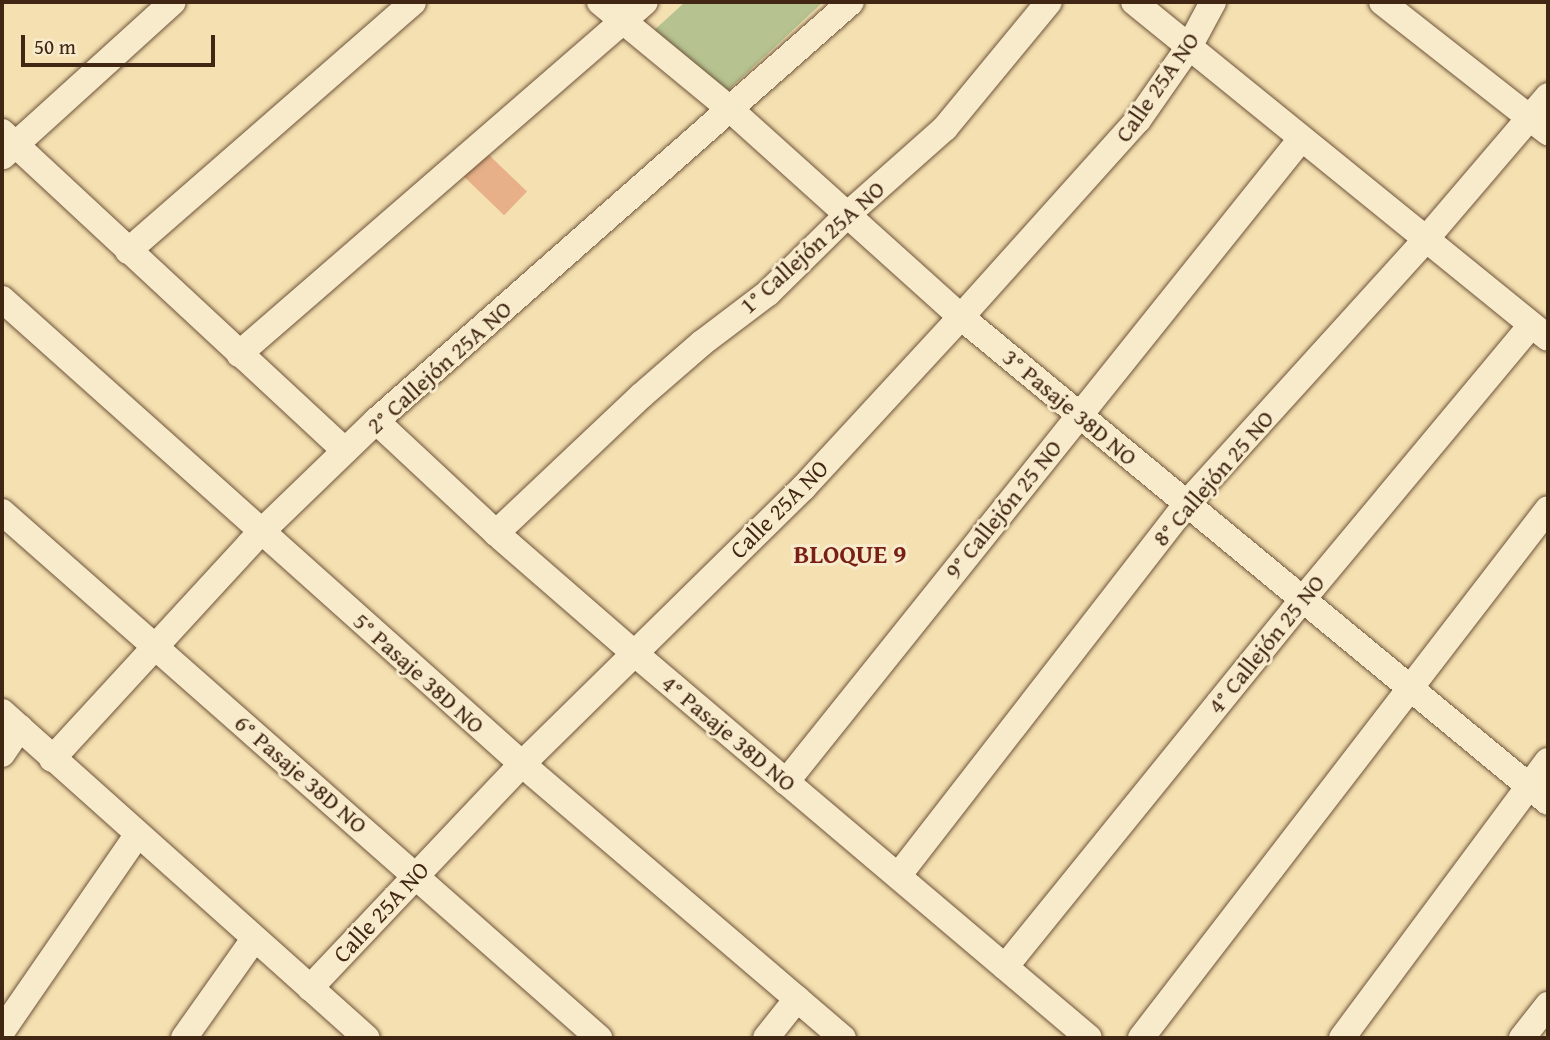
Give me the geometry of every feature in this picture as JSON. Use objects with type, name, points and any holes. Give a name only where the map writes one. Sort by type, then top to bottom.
[{"type":"street","points":[[173,2],[6,145],[128,251],[345,451]]},
{"type":"street","points":[[128,251],[413,2]]},
{"type":"street","name":"3° Pasaje 38D NO","points":[[600,2],[731,110],[961,317],[1539,794]]},
{"type":"street","points":[[239,354],[645,2]]},
{"type":"street","name":"2° Callejón 25A NO","points":[[52,759],[261,532],[376,421],[851,2]]},
{"type":"street","name":"1° Callejón 25A NO","points":[[496,533],[641,396],[702,343],[768,293],[847,215],[945,128],[1049,2]]},
{"type":"street","points":[[1134,2],[1540,332]]},
{"type":"street","name":"Calle 25A NO","points":[[310,988],[522,764],[633,652],[803,488],[961,317],[1138,120],[1189,47],[1213,2]]},
{"type":"street","points":[[1382,2],[1540,125]]},
{"type":"street","name":"8° Callejón 25 NO","points":[[898,876],[1187,503],[1426,239],[1540,125],[1548,96]]},
{"type":"street","name":"9° Callejón 25 NO","points":[[786,782],[1301,139]]},
{"type":"street","name":"5° Pasaje 38D NO","points":[[2,299],[522,764],[843,1038]]},
{"type":"street","name":"4° Callejón 25 NO","points":[[1005,967],[1303,599],[1540,332]]},
{"type":"street","name":"4° Pasaje 38D NO","points":[[376,421],[496,533],[633,652],[1089,1038]]},
{"type":"street","points":[[1142,1038],[1548,509]]},
{"type":"street","name":"6° Pasaje 38D NO","points":[[2,512],[599,1038]]},
{"type":"street","points":[[2,754],[11,720],[366,1038]]},
{"type":"street","points":[[1342,1038],[1539,794],[1548,761]]},
{"type":"street","points":[[2,1031],[137,835]]},
{"type":"street","points":[[184,1038],[254,939]]},
{"type":"street","points":[[765,1038],[797,999]]},
{"type":"street","points":[[1522,1038],[1548,1005]]},
{"type":"green space","points":[[685,2],[823,2],[725,93],[651,33]]},
{"type":"building","points":[[486,152],[527,192],[504,215],[463,176]]},
{"type":"district","name":"BLOQUE 9","points":[[850,554]]}]
